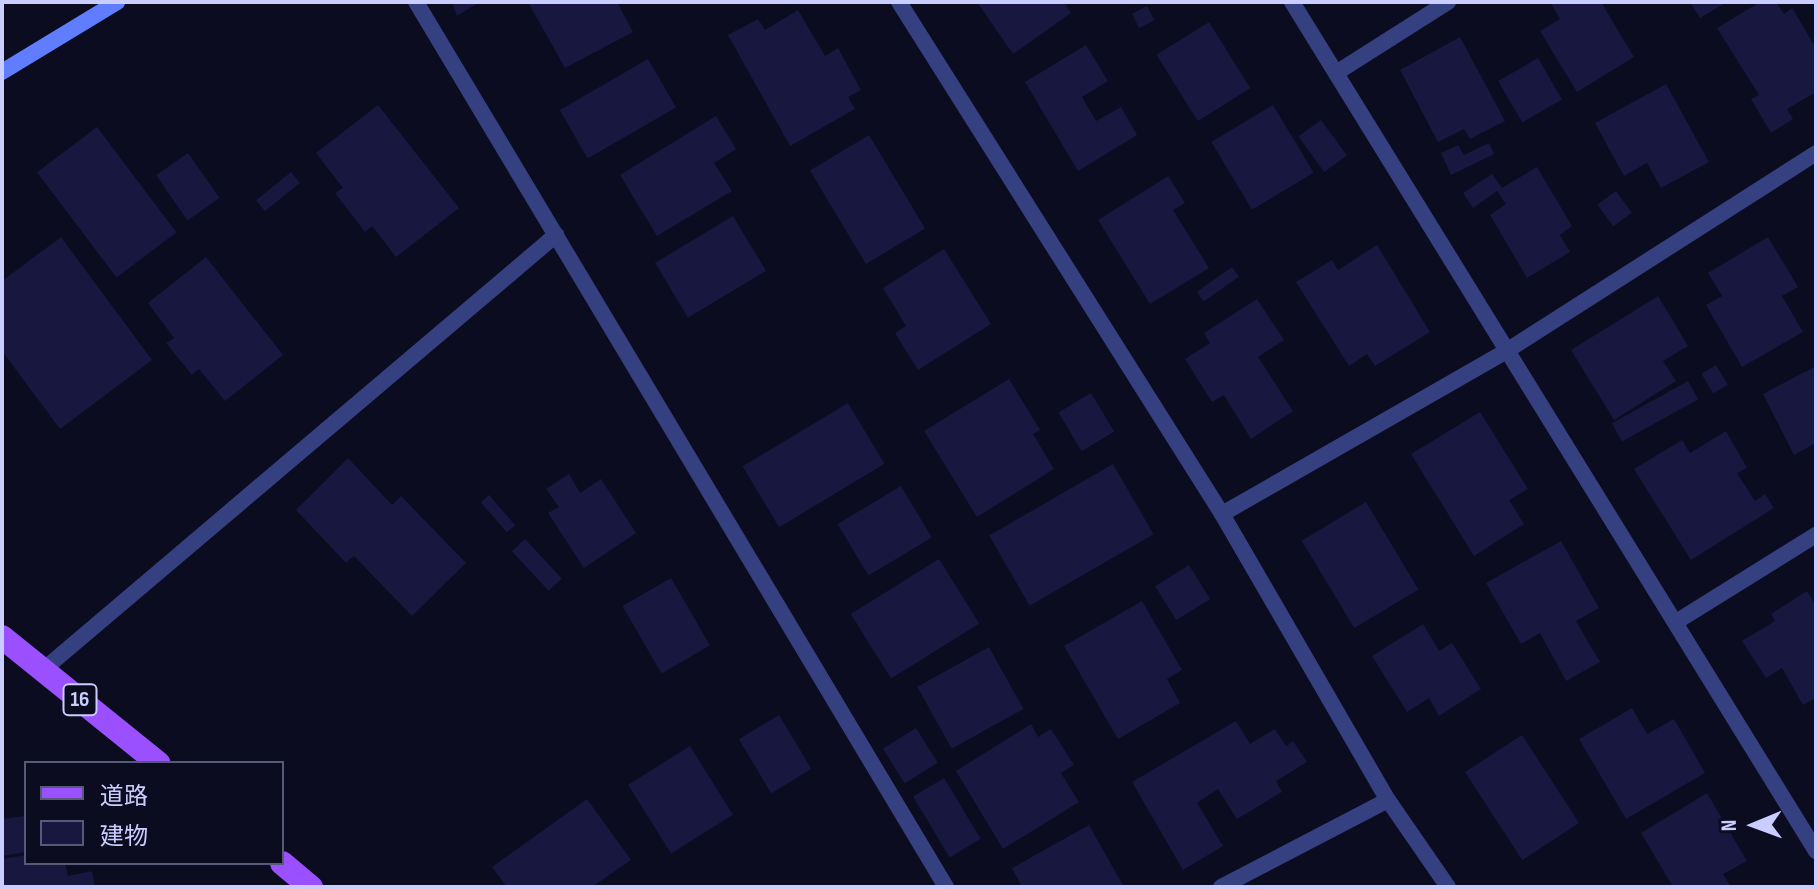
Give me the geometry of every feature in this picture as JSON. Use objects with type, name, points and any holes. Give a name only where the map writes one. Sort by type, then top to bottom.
[{"type":"main road","name":"16","points":[[2,637],[156,761]]},
{"type":"main road","points":[[284,865],[311,887]]},
{"type":"street","points":[[2,72],[117,2]]},
{"type":"street","points":[[416,2],[946,887]]},
{"type":"street","points":[[899,2],[1222,514],[1388,800],[1448,887]]},
{"type":"street","points":[[1292,2],[1505,352],[1816,851]]},
{"type":"street","points":[[1336,73],[1448,2]]},
{"type":"street","points":[[1222,514],[1505,352],[1816,153]]},
{"type":"street","points":[[43,670],[556,235]]},
{"type":"street","points":[[1676,622],[1816,535]]},
{"type":"street","points":[[1221,887],[1388,800]]},
{"type":"building","points":[[452,2],[480,2],[457,16]]},
{"type":"building","points":[[528,2],[617,2],[633,32],[565,68]]},
{"type":"building","points":[[977,2],[1064,2],[1071,13],[1013,54]]},
{"type":"building","points":[[1550,2],[1601,2],[1634,57],[1577,92],[1540,31],[1560,19]]},
{"type":"building","points":[[1690,2],[1727,2],[1700,18]]},
{"type":"building","points":[[1760,2],[1776,2],[1784,14],[1792,8],[1816,48],[1816,92],[1787,109],[1793,119],[1771,133],[1751,99],[1759,95],[1717,28]]},
{"type":"building","points":[[1147,6],[1154,20],[1139,28],[1132,14]]},
{"type":"building","points":[[798,10],[825,56],[838,48],[861,90],[848,97],[855,109],[790,146],[728,35],[758,19],[765,30]]},
{"type":"building","points":[[1209,22],[1250,88],[1198,121],[1156,55]]},
{"type":"building","points":[[1460,37],[1505,121],[1470,139],[1464,129],[1438,142],[1400,70]]},
{"type":"building","points":[[1086,45],[1108,81],[1082,97],[1096,121],[1121,107],[1137,135],[1078,171],[1025,82]]},
{"type":"building","points":[[1538,58],[1562,100],[1522,123],[1498,81]]},
{"type":"building","points":[[648,59],[676,107],[588,158],[560,110]]},
{"type":"building","points":[[1666,84],[1709,162],[1661,188],[1647,163],[1624,176],[1595,123]]},
{"type":"building","points":[[378,105],[459,208],[396,257],[372,226],[365,232],[335,193],[343,188],[316,153]]},
{"type":"building","points":[[1273,105],[1314,173],[1252,210],[1211,142]]},
{"type":"building","points":[[716,116],[736,149],[714,163],[732,191],[657,236],[620,175]]},
{"type":"building","points":[[1321,120],[1347,156],[1324,172],[1298,136]]},
{"type":"building","points":[[97,127],[176,232],[117,278],[37,172]]},
{"type":"building","points":[[869,135],[925,228],[866,264],[810,171]]},
{"type":"building","points":[[1489,143],[1494,154],[1451,175],[1441,153],[1458,145],[1464,155]]},
{"type":"building","points":[[188,153],[220,198],[188,220],[156,175]]},
{"type":"building","points":[[1537,167],[1572,226],[1560,235],[1570,252],[1527,278],[1490,215],[1506,204],[1497,191],[1473,208],[1463,193],[1492,174],[1502,188]]},
{"type":"building","points":[[291,172],[300,183],[265,211],[256,200]]},
{"type":"building","points":[[1168,176],[1185,203],[1173,210],[1209,268],[1150,304],[1098,220]]},
{"type":"building","points":[[1616,191],[1632,213],[1613,226],[1597,205]]},
{"type":"building","points":[[733,216],[766,271],[688,318],[655,263]]},
{"type":"building","points":[[61,237],[152,360],[60,429],[2,351],[2,281]]},
{"type":"building","points":[[1768,237],[1798,287],[1782,296],[1803,332],[1742,367],[1706,305],[1722,296],[1708,273]]},
{"type":"building","points":[[1377,245],[1430,332],[1375,366],[1367,354],[1349,366],[1296,282],[1332,260],[1338,270]]},
{"type":"building","points":[[944,249],[991,324],[918,370],[895,333],[906,326],[883,288]]},
{"type":"building","points":[[206,257],[283,355],[225,401],[199,369],[192,375],[166,343],[174,338],[148,303]]},
{"type":"building","points":[[1232,267],[1239,277],[1204,301],[1197,292]]},
{"type":"building","points":[[1658,296],[1688,346],[1663,361],[1676,381],[1614,420],[1571,350]]},
{"type":"building","points":[[1257,299],[1284,340],[1258,357],[1293,411],[1251,439],[1224,395],[1212,402],[1185,359],[1210,343],[1204,333]]},
{"type":"building","points":[[1716,365],[1728,385],[1713,393],[1701,374]]},
{"type":"building","points":[[1816,366],[1816,443],[1794,455],[1763,394]]},
{"type":"building","points":[[1009,379],[1040,430],[1033,434],[1054,469],[977,517],[924,431]]},
{"type":"building","points":[[1688,381],[1698,399],[1622,442],[1612,423]]},
{"type":"building","points":[[1091,393],[1114,432],[1082,451],[1058,413]]},
{"type":"building","points":[[848,403],[885,464],[779,527],[743,466]]},
{"type":"building","points":[[1480,412],[1528,489],[1509,500],[1524,524],[1474,556],[1411,454]]},
{"type":"building","points":[[1726,431],[1747,468],[1737,473],[1755,501],[1765,494],[1774,508],[1691,560],[1634,469],[1682,440],[1690,453]]},
{"type":"building","points":[[348,458],[392,505],[401,496],[466,563],[412,616],[354,556],[346,563],[296,510]]},
{"type":"building","points":[[1113,464],[1154,534],[1030,606],[989,536]]},
{"type":"building","points":[[569,474],[580,493],[601,479],[636,533],[584,568],[548,513],[559,507],[546,489]]},
{"type":"building","points":[[901,486],[932,537],[868,576],[838,524]]},
{"type":"building","points":[[489,495],[515,525],[507,532],[481,502]]},
{"type":"building","points":[[1366,502],[1419,589],[1354,628],[1302,541]]},
{"type":"building","points":[[525,539],[562,578],[549,591],[512,551]]},
{"type":"building","points":[[1561,541],[1599,608],[1576,621],[1600,662],[1566,681],[1540,633],[1521,644],[1486,583]]},
{"type":"building","points":[[939,559],[979,623],[891,679],[851,614]]},
{"type":"building","points":[[1189,565],[1210,599],[1176,620],[1155,586]]},
{"type":"building","points":[[671,578],[710,646],[662,674],[623,606]]},
{"type":"building","points":[[1807,591],[1816,606],[1816,698],[1803,705],[1782,668],[1766,678],[1742,641],[1775,621],[1771,614]]},
{"type":"building","points":[[1142,601],[1182,670],[1167,679],[1180,703],[1118,739],[1064,646]]},
{"type":"building","points":[[1423,624],[1439,651],[1452,643],[1481,689],[1439,716],[1429,698],[1407,712],[1372,656]]},
{"type":"building","points":[[989,647],[1023,709],[952,749],[917,687]]},
{"type":"building","points":[[1632,708],[1647,734],[1674,719],[1705,773],[1626,819],[1579,739]]},
{"type":"building","points":[[779,715],[811,769],[771,793],[739,739]]},
{"type":"building","points":[[1236,721],[1250,744],[1275,729],[1286,746],[1293,741],[1307,762],[1276,781],[1282,792],[1237,819],[1218,789],[1197,803],[1223,846],[1183,870],[1132,782]]},
{"type":"building","points":[[1031,724],[1038,737],[1051,729],[1074,765],[1061,773],[1079,802],[1003,849],[956,771]]},
{"type":"building","points":[[916,728],[938,763],[905,783],[883,749]]},
{"type":"building","points":[[1522,735],[1579,823],[1522,860],[1465,772]]},
{"type":"building","points":[[690,746],[733,815],[671,853],[628,785]]},
{"type":"building","points":[[944,778],[981,839],[950,857],[913,797]]},
{"type":"building","points":[[1707,793],[1747,861],[1723,874],[1731,887],[1673,887],[1641,833]]},
{"type":"building","points":[[587,799],[631,860],[592,887],[507,887],[492,867]]},
{"type":"building","points":[[24,816],[24,852],[2,856],[2,819]]},
{"type":"building","points":[[1089,825],[1124,887],[1022,887],[1012,868]]},
{"type":"building","points":[[24,855],[24,865],[65,865],[68,876],[92,871],[95,887],[2,887],[2,859]]}]
